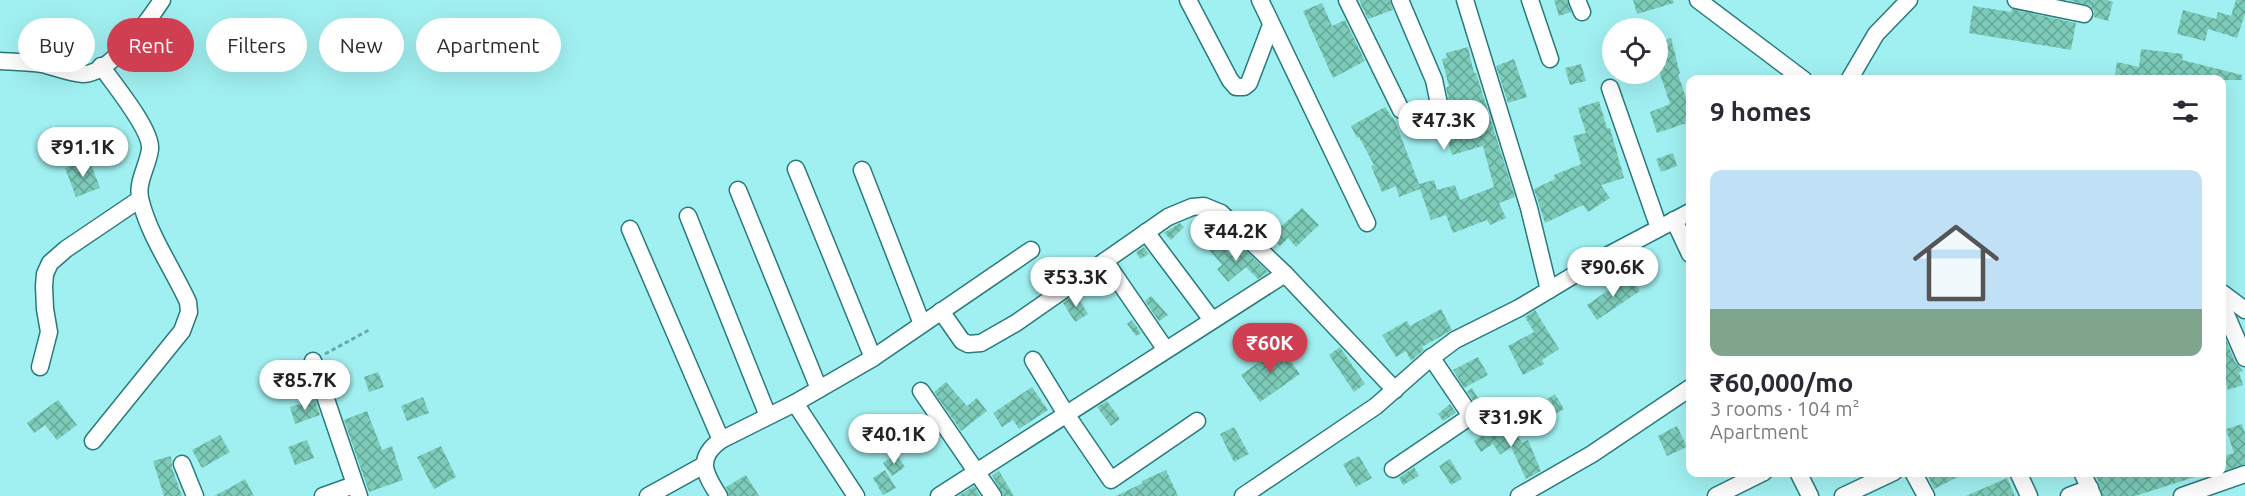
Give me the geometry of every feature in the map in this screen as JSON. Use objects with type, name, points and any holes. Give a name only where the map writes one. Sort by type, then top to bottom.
[{"type":"street","points":[[0,61],[41,64],[90,74],[112,60],[144,28],[162,0]]},
{"type":"street","points":[[1188,0],[1230,80],[1236,87],[1244,87],[1249,83],[1271,25]]},
{"type":"street","points":[[1260,0],[1367,223]]},
{"type":"street","points":[[1347,0],[1401,110]]},
{"type":"street","points":[[1400,0],[1434,80],[1443,123]]},
{"type":"street","points":[[1464,0],[1529,208],[1549,290]]},
{"type":"street","points":[[1530,0],[1550,59]]},
{"type":"street","points":[[1698,0],[1797,75]]},
{"type":"street","points":[[1852,75],[1876,34],[1909,0]]},
{"type":"street","points":[[2016,0],[2084,14]]},
{"type":"street","points":[[93,441],[182,330],[189,312],[188,302],[145,215],[140,199],[139,187],[150,149],[149,140],[139,119],[101,66]]},
{"type":"street","points":[[1610,88],[1659,228]]},
{"type":"street","points":[[796,169],[873,358]]},
{"type":"street","points":[[862,170],[922,324]]},
{"type":"street","points":[[738,190],[819,389]]},
{"type":"street","points":[[40,367],[49,332],[44,286],[45,274],[50,263],[66,249],[140,199]]},
{"type":"street","points":[[941,311],[962,341],[968,344],[981,343],[1016,323],[1181,210],[1204,206],[1221,213],[1285,274],[1395,390]]},
{"type":"street","points":[[1243,496],[1376,406],[1431,357],[1455,340],[1519,308],[1599,260],[1686,214]]},
{"type":"street","points":[[688,216],[768,416]]},
{"type":"street","points":[[1674,220],[1686,246]]},
{"type":"street","points":[[630,229],[721,440]]},
{"type":"street","points":[[1146,232],[1212,321]]},
{"type":"street","points":[[719,496],[706,475],[704,465],[705,457],[711,447],[795,403],[873,358],[1031,250]]},
{"type":"street","points":[[1105,261],[1166,350]]},
{"type":"street","points":[[948,494],[977,472],[1285,274]]},
{"type":"street","points":[[2226,296],[2245,310]]},
{"type":"street","points":[[2226,314],[2245,358]]},
{"type":"street","points":[[1393,469],[1471,416],[1431,357]]},
{"type":"street","points":[[1033,360],[1111,480],[1197,421]]},
{"type":"street","points":[[313,361],[356,490],[323,496]]},
{"type":"street","points":[[1519,496],[1592,454],[1686,391]]},
{"type":"street","points":[[921,392],[993,496]]},
{"type":"street","points":[[795,403],[856,496]]},
{"type":"street","points":[[182,464],[195,496]]},
{"type":"street","points":[[648,496],[704,465]]},
{"type":"street","points":[[2182,496],[2245,474]]},
{"type":"street","points":[[1716,496],[1754,477]]},
{"type":"street","points":[[1800,477],[1809,496]]},
{"type":"street","points":[[1843,496],[1883,477]]},
{"type":"street","points":[[1916,477],[1926,496]]},
{"type":"street","points":[[2020,477],[2029,496]]},
{"type":"street","points":[[2069,496],[2091,492],[2084,477]]},
{"type":"path","points":[[313,361],[369,330]]},
{"type":"building","points":[[1359,0],[1390,0],[1393,10],[1368,19]]},
{"type":"building","points":[[1554,0],[1567,0],[1571,12],[1559,16]]},
{"type":"building","points":[[1633,0],[1673,0],[1674,3],[1637,14]]},
{"type":"building","points":[[2068,0],[2113,2],[2108,21],[2094,17],[2094,11],[2090,6]]},
{"type":"building","points":[[2236,0],[2245,0],[2245,14],[2237,38],[2208,29],[2205,41],[2177,34],[2183,10],[2216,19],[2218,12],[2231,16]]},
{"type":"building","points":[[1322,3],[1332,26],[1345,20],[1365,61],[1333,78],[1303,11]]},
{"type":"building","points":[[1973,6],[2011,12],[2012,9],[2076,23],[2071,50],[1969,33]]},
{"type":"building","points":[[1671,38],[1680,74],[1678,74],[1686,98],[1686,123],[1657,133],[1650,112],[1670,104],[1663,84],[1668,84],[1668,39]]},
{"type":"building","points":[[1468,47],[1474,73],[1476,73],[1515,197],[1499,203],[1506,218],[1490,225],[1487,220],[1453,233],[1446,215],[1431,220],[1420,189],[1399,197],[1396,186],[1382,192],[1371,166],[1374,165],[1351,126],[1385,107],[1395,121],[1419,184],[1434,180],[1437,190],[1455,185],[1460,200],[1494,187],[1483,146],[1452,155],[1445,133],[1451,130],[1453,121],[1446,87],[1449,87],[1442,59],[1447,58],[1446,53]]},
{"type":"building","points":[[2141,49],[2183,54],[2182,60],[2242,75],[2242,80],[2226,80],[2226,75],[2115,75],[2117,62],[2139,67]]},
{"type":"building","points":[[1514,59],[1527,97],[1508,103],[1496,66]]},
{"type":"building","points":[[1581,64],[1586,81],[1570,85],[1565,68]]},
{"type":"building","points":[[1599,101],[1607,128],[1610,128],[1624,178],[1601,185],[1610,198],[1588,212],[1583,205],[1545,223],[1534,189],[1555,179],[1554,175],[1581,164],[1573,136],[1586,133],[1578,108]]},
{"type":"building","points":[[1673,153],[1677,166],[1661,172],[1656,159]]},
{"type":"building","points":[[89,159],[100,188],[76,197],[65,168]]},
{"type":"building","points":[[1302,208],[1319,225],[1296,247],[1288,238],[1280,246],[1270,236]]},
{"type":"building","points":[[1180,223],[1184,227],[1171,240],[1164,233]]},
{"type":"building","points":[[1219,240],[1232,256],[1242,247],[1268,272],[1258,279],[1246,267],[1228,282],[1217,269],[1222,265],[1208,249]]},
{"type":"building","points":[[1144,247],[1149,254],[1140,259],[1136,252]]},
{"type":"building","points":[[1629,276],[1640,291],[1597,320],[1587,305]]},
{"type":"building","points":[[1076,294],[1088,314],[1075,322],[1063,303]]},
{"type":"building","points":[[1151,296],[1168,315],[1159,321],[1145,301]]},
{"type":"building","points":[[1441,309],[1452,330],[1422,347],[1424,350],[1411,361],[1406,351],[1396,357],[1382,335],[1407,321],[1410,326]]},
{"type":"building","points":[[1535,310],[1559,349],[1542,360],[1544,364],[1523,375],[1508,346],[1534,332],[1525,317]]},
{"type":"building","points":[[1132,320],[1141,333],[1136,336],[1127,324]]},
{"type":"building","points":[[2226,340],[2235,362],[2243,371],[2239,372],[2243,385],[2228,390]]},
{"type":"building","points":[[1280,347],[1300,374],[1260,402],[1241,375]]},
{"type":"building","points":[[1340,347],[1365,384],[1354,392],[1329,355]]},
{"type":"building","points":[[1478,357],[1488,375],[1464,388],[1453,370]]},
{"type":"building","points":[[378,372],[384,387],[369,392],[364,377]]},
{"type":"building","points":[[946,382],[967,406],[977,398],[987,411],[961,431],[934,392]]},
{"type":"building","points":[[1032,387],[1048,410],[1019,429],[1013,420],[1002,427],[993,413]]},
{"type":"building","points":[[1472,388],[1479,400],[1474,402],[1467,392]]},
{"type":"building","points":[[1555,394],[1564,409],[1543,422],[1534,407]]},
{"type":"building","points":[[423,397],[429,413],[407,421],[401,406]]},
{"type":"building","points":[[315,399],[320,415],[295,424],[290,407]]},
{"type":"building","points":[[58,400],[77,425],[57,440],[45,425],[34,433],[27,423]]},
{"type":"building","points":[[1107,401],[1120,419],[1111,426],[1097,407]]},
{"type":"building","points":[[1450,404],[1456,413],[1443,421],[1438,414]]},
{"type":"building","points":[[367,411],[382,450],[392,446],[403,480],[369,492],[344,420]]},
{"type":"building","points":[[1506,420],[1522,443],[1528,440],[1541,471],[1526,479],[1511,447],[1500,455],[1493,444],[1481,452],[1474,441],[1492,429],[1496,434],[1503,429],[1501,423]]},
{"type":"building","points":[[2242,424],[2245,433],[2245,464],[2226,470],[2226,456],[2234,453],[2226,429]]},
{"type":"building","points":[[1677,426],[1686,447],[1667,456],[1658,436]]},
{"type":"building","points":[[1234,427],[1249,454],[1234,462],[1220,434]]},
{"type":"building","points":[[220,435],[230,452],[202,468],[192,450]]},
{"type":"building","points":[[307,440],[314,458],[295,465],[288,447]]},
{"type":"building","points":[[441,446],[456,477],[434,489],[417,457]]},
{"type":"building","points":[[896,454],[905,467],[892,476],[883,463]]},
{"type":"building","points":[[171,456],[172,468],[182,496],[164,496],[153,461]]},
{"type":"building","points":[[1359,456],[1372,478],[1356,487],[1343,464]]},
{"type":"building","points":[[1450,459],[1462,479],[1451,485],[1439,466]]},
{"type":"building","points":[[1414,467],[1419,476],[1403,485],[1399,478]]},
{"type":"building","points":[[885,470],[896,488],[883,495],[873,478]]},
{"type":"building","points":[[1166,470],[1178,496],[1116,496],[1143,483],[1142,481]]},
{"type":"building","points":[[999,471],[1014,496],[1003,496],[992,475]]},
{"type":"building","points":[[746,475],[759,496],[729,496],[726,487]]},
{"type":"building","points":[[1928,477],[1958,477],[1934,489]]},
{"type":"building","points":[[2096,477],[2195,477],[2135,496],[2103,496]]},
{"type":"building","points":[[2007,478],[2015,496],[1966,496]]},
{"type":"building","points":[[245,479],[254,496],[214,496],[235,485]]},
{"type":"building","points":[[974,486],[980,496],[958,496]]}]
